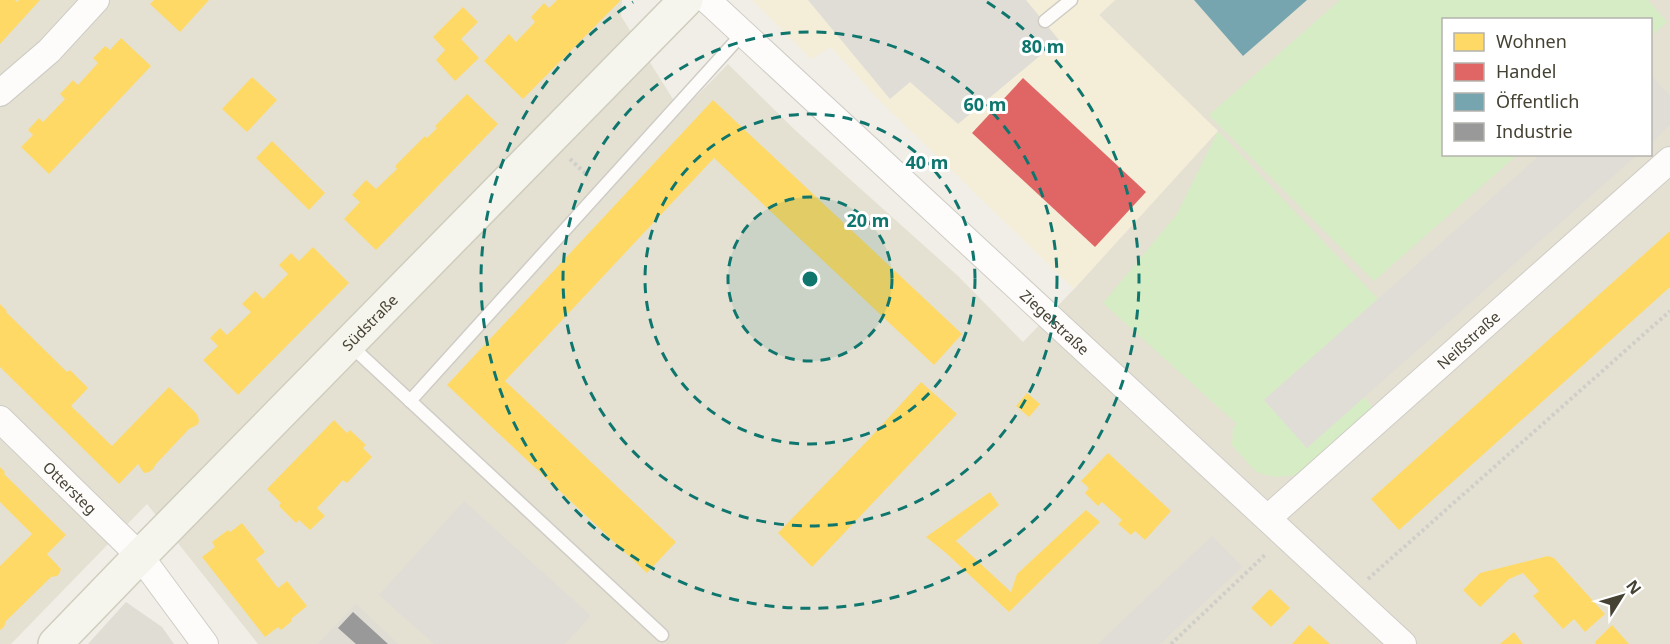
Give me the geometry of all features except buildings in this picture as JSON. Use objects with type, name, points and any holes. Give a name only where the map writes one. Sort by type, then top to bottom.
[{"type":"main road","name":"Südstraße","points":[[55,644],[686,0]]},
{"type":"street","points":[[0,93],[49,51],[96,0]]},
{"type":"street","name":"Ziegelstraße","points":[[707,0],[1403,644]]},
{"type":"street","name":"Neißstraße","points":[[1277,526],[1670,160]]},
{"type":"street","name":"Ottersteg","points":[[0,419],[140,556],[205,644]]},
{"type":"lane","points":[[1045,21],[1071,0]]},
{"type":"lane","points":[[410,401],[743,33]]},
{"type":"lane","points":[[348,344],[662,635]]},
{"type":"path","points":[[571,160],[590,178]]},
{"type":"path","points":[[1350,595],[1670,311]]},
{"type":"path","points":[[1171,644],[1277,526]]},
{"type":"shaded area","points":[[0,0],[622,0],[621,16],[681,112],[728,64],[796,131],[958,276],[1023,342],[1217,131],[1099,15],[1115,0],[1670,0],[1670,644],[258,644],[147,504],[11,644],[0,644]]},
{"type":"shaded area","points":[[752,0],[1115,0],[1099,15],[1218,131],[1074,289],[882,103],[831,47],[811,59]]},
{"type":"shaded area","points":[[808,0],[1026,0],[1059,40],[958,124],[910,82],[890,99]]},
{"type":"shaded area","points":[[1652,76],[1670,96],[1670,125],[1652,142]]},
{"type":"shaded area","points":[[1539,156],[1636,156],[1307,448],[1264,400]]},
{"type":"shaded area","points":[[464,501],[591,616],[565,644],[434,644],[379,595]]},
{"type":"shaded area","points":[[1212,536],[1242,567],[1160,644],[1098,644]]},
{"type":"shaded area","points":[[126,602],[162,627],[174,644],[88,644]]},
{"type":"shaded area","points":[[356,604],[398,644],[318,644]]},
{"type":"green space","points":[[1340,0],[1648,0],[1667,22],[1652,35],[1652,18],[1442,18],[1442,156],[1516,156],[1374,281],[1209,115]]},
{"type":"green space","points":[[1218,131],[1378,299],[1264,400],[1307,448],[1364,397],[1374,409],[1300,475],[1275,477],[1256,472],[1232,445],[1233,428],[1237,424],[1103,303],[1177,214]]}]
